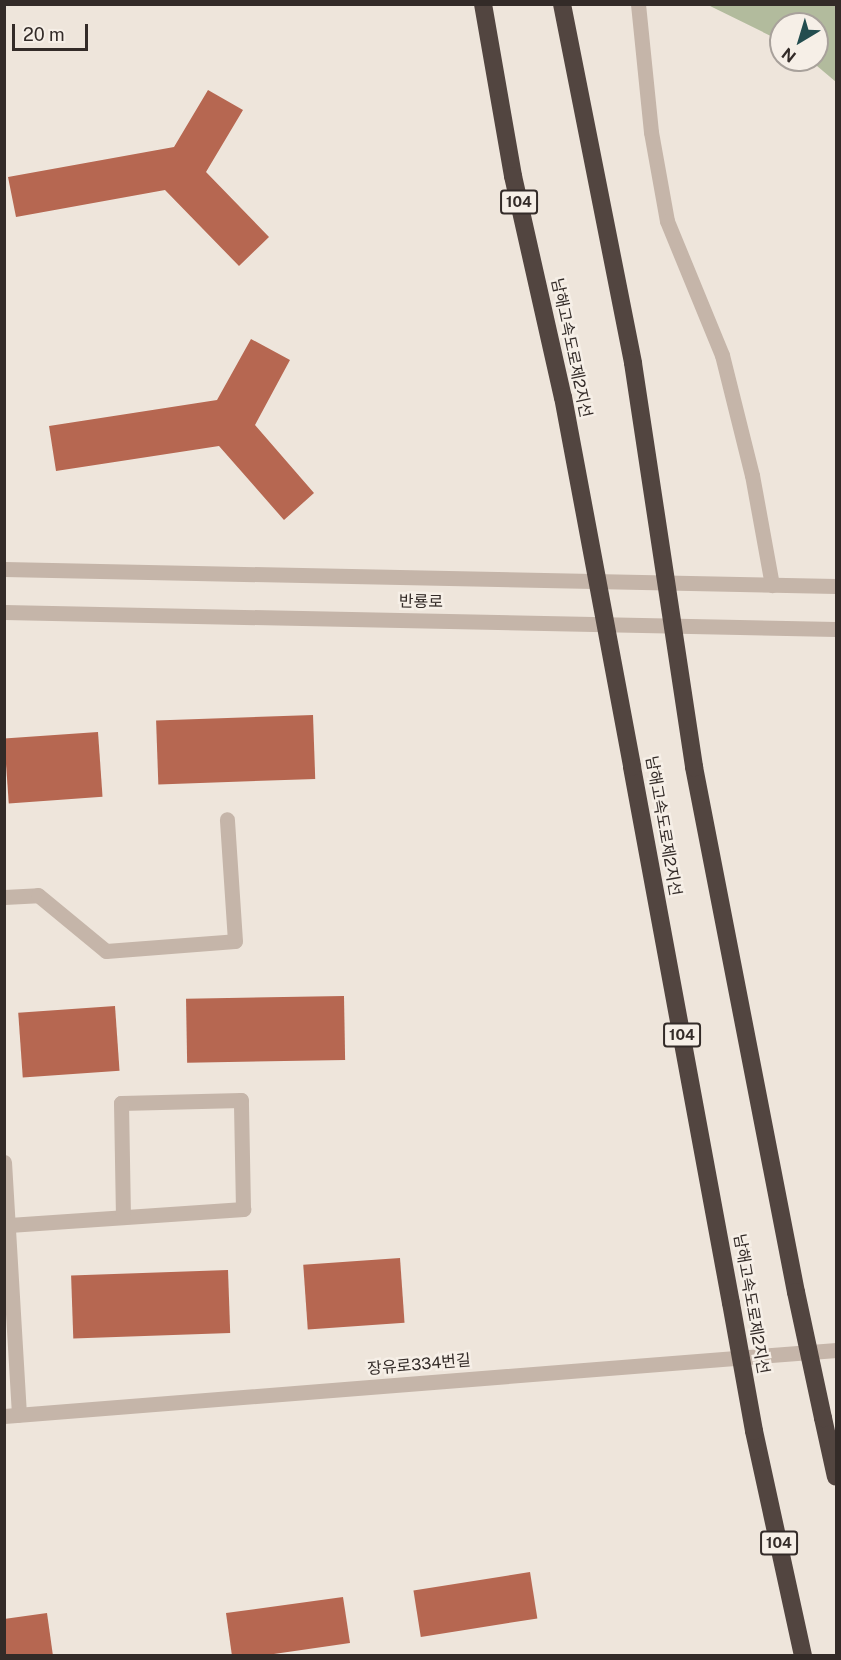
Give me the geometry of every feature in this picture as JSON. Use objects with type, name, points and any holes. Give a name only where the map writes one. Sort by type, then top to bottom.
[{"type":"highway","name":"남해고속도로제2지선","points":[[483,4],[513,176],[563,398],[754,1431],[803,1656]]},
{"type":"highway","points":[[562,4],[633,363],[694,767],[796,1292],[837,1477]]},
{"type":"street","points":[[638,4],[651,132],[667,221],[722,355],[752,476],[772,585]]},
{"type":"street","name":"반룡로","points":[[4,569],[837,586]]},
{"type":"street","name":"반룡로","points":[[4,612],[837,629]]},
{"type":"street","points":[[4,897],[38,895],[106,951],[235,941],[227,819]]},
{"type":"street","points":[[9,1225],[243,1209],[241,1100],[121,1103],[123,1216]]},
{"type":"street","points":[[4,1162],[9,1225],[12,1415]]},
{"type":"street","name":"장유로334번길","points":[[12,1415],[837,1350]]},
{"type":"green space","points":[[708,5],[836,5],[836,82],[824,72],[829,72],[829,12],[769,12],[769,35]]},
{"type":"building","points":[[208,90],[243,110],[206,172],[269,237],[239,266],[165,190],[16,217],[8,177],[174,147]]},
{"type":"building","points":[[251,339],[290,360],[255,425],[314,493],[284,520],[219,446],[56,471],[49,426],[217,400]]},
{"type":"building","points":[[313,715],[315,779],[158,784],[156,720]]},
{"type":"building","points":[[98,732],[103,797],[9,803],[4,739]]},
{"type":"building","points":[[344,996],[345,1060],[187,1063],[186,999]]},
{"type":"building","points":[[115,1006],[120,1071],[23,1078],[18,1013]]},
{"type":"building","points":[[400,1258],[405,1323],[308,1330],[303,1265]]},
{"type":"building","points":[[228,1270],[230,1333],[73,1338],[71,1275]]},
{"type":"building","points":[[530,1572],[537,1618],[421,1637],[413,1590]]},
{"type":"building","points":[[343,1597],[350,1643],[260,1656],[232,1656],[226,1613]]},
{"type":"building","points":[[47,1613],[53,1656],[4,1656],[4,1619]]}]
